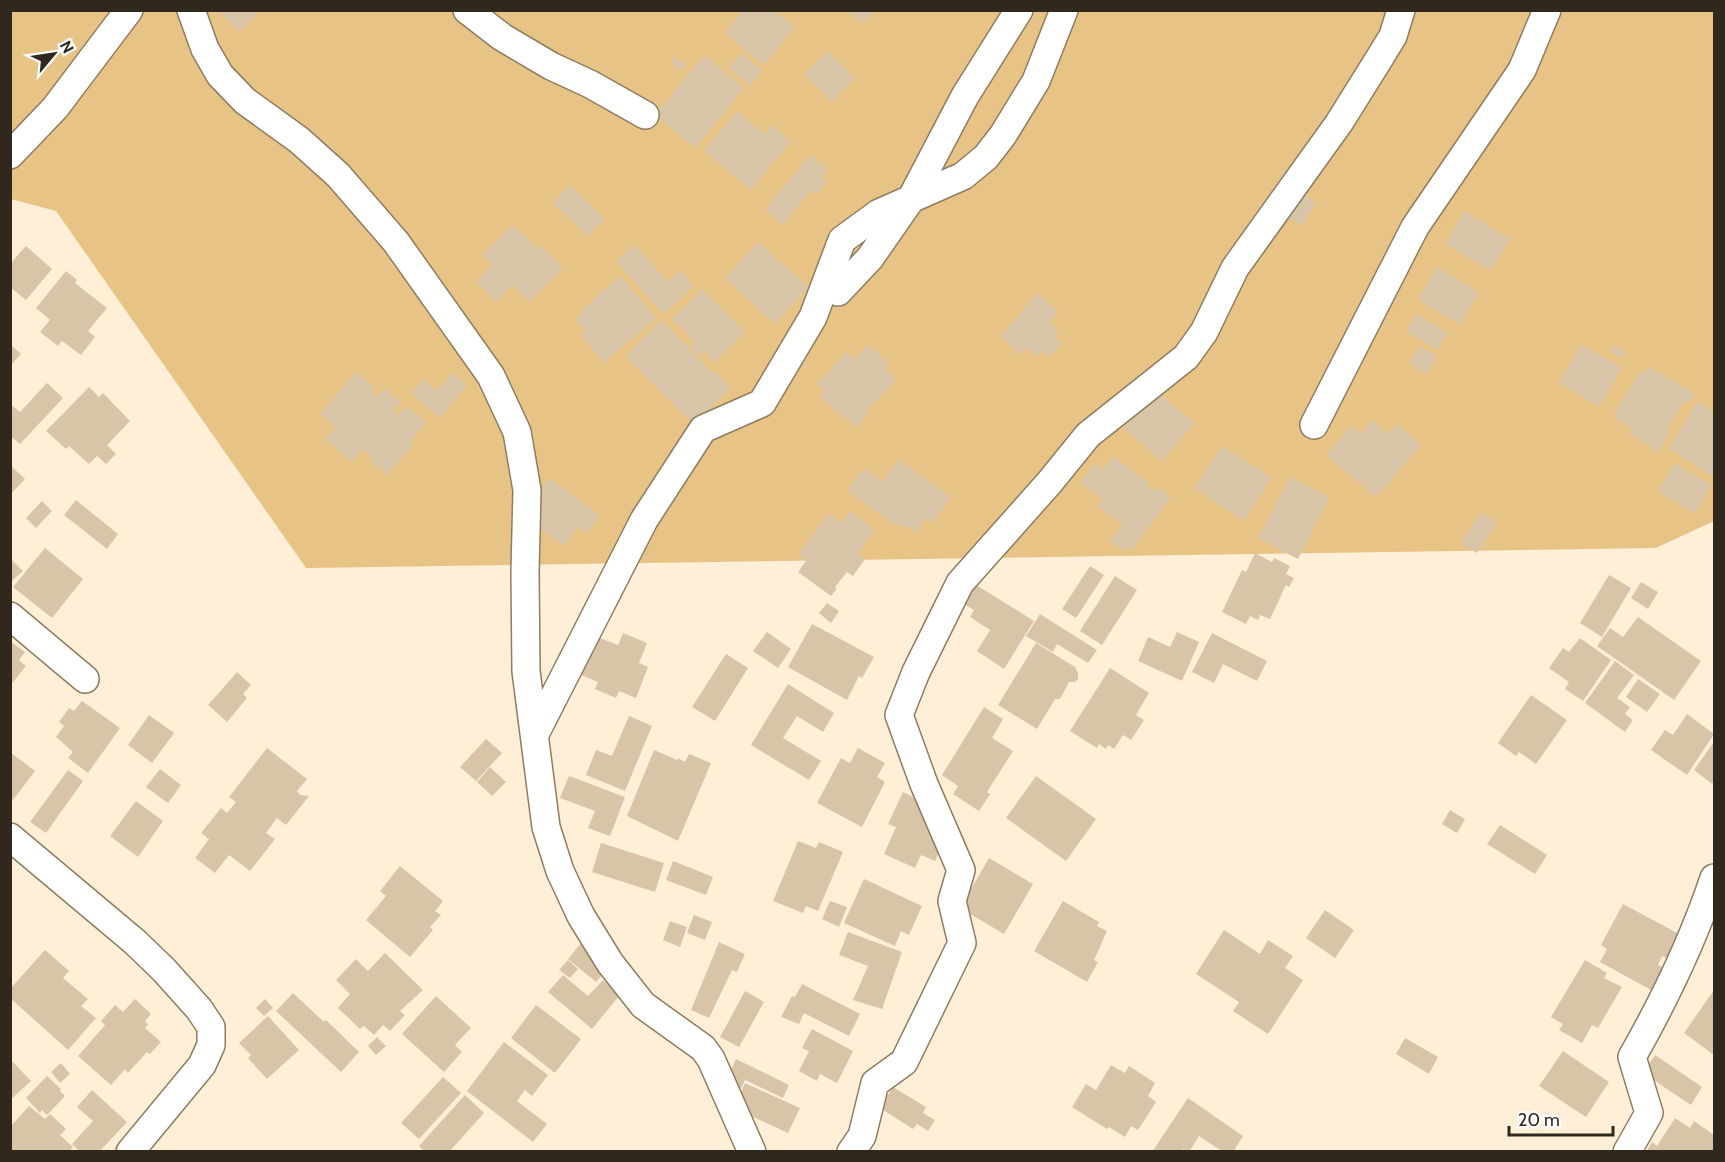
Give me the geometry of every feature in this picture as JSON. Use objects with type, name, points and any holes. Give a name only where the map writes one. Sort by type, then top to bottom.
[{"type":"street","points":[[10,155],[55,108],[129,10]]},
{"type":"street","points":[[191,10],[205,49],[220,75],[245,101],[299,140],[346,183],[396,242],[491,376],[517,432],[527,490],[526,671],[546,826],[560,871],[581,916],[610,963],[643,1005],[703,1048],[711,1059],[752,1152]]},
{"type":"street","points":[[467,10],[502,37],[551,66],[590,84],[645,115]]},
{"type":"street","points":[[838,292],[870,258],[911,199],[965,96],[1019,10]]},
{"type":"street","points":[[535,734],[645,520],[703,429],[762,403],[813,317],[842,240],[879,213],[963,176],[986,157],[1003,135],[1036,81],[1064,10]]},
{"type":"street","points":[[851,1152],[862,1136],[874,1083],[903,1062],[962,943],[952,901],[961,870],[924,784],[899,715],[916,672],[960,583],[1089,435],[1186,357],[1204,332],[1235,268],[1339,123],[1393,36],[1401,10]]},
{"type":"street","points":[[1314,425],[1415,227],[1522,70],[1547,10]]},
{"type":"street","points":[[10,616],[85,679]]},
{"type":"street","points":[[10,837],[135,942],[199,1009],[211,1027],[211,1045],[202,1065],[130,1152]]},
{"type":"street","points":[[1627,1152],[1649,1113],[1632,1057],[1666,998],[1700,920],[1714,878]]},
{"type":"shaded area","points":[[10,11],[1714,11],[1714,521],[1656,548],[306,568],[56,211],[11,199]]},
{"type":"building","points":[[218,10],[256,10],[258,13],[239,32]]},
{"type":"building","points":[[743,10],[774,10],[795,27],[764,65],[725,33]]},
{"type":"building","points":[[846,10],[874,10],[863,24]]},
{"type":"building","points":[[828,51],[855,78],[832,102],[804,74]]},
{"type":"building","points":[[741,53],[762,71],[750,86],[729,68]]},
{"type":"building","points":[[704,55],[744,88],[695,148],[655,115]]},
{"type":"building","points":[[675,56],[686,65],[681,71],[671,62]]},
{"type":"building","points":[[737,111],[764,134],[772,125],[791,141],[751,190],[704,151]]},
{"type":"building","points":[[810,155],[828,169],[822,177],[827,182],[817,195],[811,190],[783,225],[765,209]]},
{"type":"building","points":[[1286,168],[1306,180],[1299,192],[1316,202],[1302,226],[1264,205]]},
{"type":"building","points":[[570,185],[605,219],[588,236],[553,203]]},
{"type":"building","points":[[1464,211],[1510,239],[1491,271],[1445,244]]},
{"type":"building","points":[[513,225],[538,249],[541,246],[563,268],[529,302],[513,285],[496,302],[476,282],[492,265],[482,255]]},
{"type":"building","points":[[758,242],[808,287],[775,324],[725,278]]},
{"type":"building","points":[[635,245],[668,282],[680,270],[694,286],[663,314],[616,261]]},
{"type":"building","points":[[26,246],[52,269],[26,300],[10,287],[10,264]]},
{"type":"building","points":[[1437,267],[1479,292],[1460,325],[1418,300]]},
{"type":"building","points":[[66,271],[77,280],[75,283],[107,308],[88,331],[95,337],[81,355],[62,341],[58,346],[40,332],[50,320],[36,308]]},
{"type":"building","points":[[620,276],[656,318],[604,363],[581,335],[586,331],[575,319]]},
{"type":"building","points":[[702,289],[745,332],[715,362],[704,351],[699,357],[690,347],[695,342],[672,319]]},
{"type":"building","points":[[1038,293],[1058,312],[1049,322],[1059,331],[1054,336],[1062,343],[1049,357],[1042,351],[1036,356],[1026,348],[1020,355],[1000,336]]},
{"type":"building","points":[[1416,314],[1448,333],[1438,350],[1406,332]]},
{"type":"building","points":[[661,320],[713,373],[715,371],[731,387],[694,425],[626,356]]},
{"type":"building","points":[[10,344],[21,354],[10,366]]},
{"type":"building","points":[[868,344],[889,364],[885,368],[896,379],[865,411],[868,414],[856,427],[819,397],[825,391],[817,384],[846,352],[854,359]]},
{"type":"building","points":[[1581,344],[1622,368],[1599,407],[1559,383]]},
{"type":"building","points":[[1615,345],[1626,352],[1622,359],[1611,352]]},
{"type":"building","points":[[1419,346],[1437,356],[1426,374],[1409,363]]},
{"type":"building","points":[[1648,366],[1695,394],[1689,403],[1685,400],[1667,430],[1670,433],[1659,452],[1629,434],[1632,428],[1613,417],[1640,371],[1644,374]]},
{"type":"building","points":[[356,372],[375,388],[371,392],[377,397],[385,388],[401,402],[393,411],[398,416],[406,406],[426,422],[410,442],[413,445],[387,475],[371,462],[373,459],[362,449],[352,462],[325,439],[336,427],[320,414]]},
{"type":"building","points":[[452,373],[467,385],[440,418],[411,393],[423,379],[437,391]]},
{"type":"building","points":[[47,383],[63,398],[20,444],[10,436],[10,404],[20,412]]},
{"type":"building","points":[[89,387],[99,397],[103,393],[130,421],[107,445],[116,454],[106,464],[97,456],[89,464],[69,446],[66,449],[46,431]]},
{"type":"building","points":[[1155,390],[1194,423],[1162,461],[1123,428]]},
{"type":"building","points":[[1697,402],[1714,412],[1714,477],[1669,449]]},
{"type":"building","points":[[1372,420],[1388,434],[1397,424],[1421,445],[1376,497],[1326,455],[1352,425],[1361,433]]},
{"type":"building","points":[[1222,446],[1272,478],[1244,521],[1194,488]]},
{"type":"building","points":[[1113,456],[1148,482],[1146,485],[1154,491],[1157,486],[1171,497],[1131,551],[1126,547],[1123,551],[1110,541],[1122,524],[1096,506],[1102,498],[1080,483],[1095,464],[1103,470]]},
{"type":"building","points":[[898,459],[951,497],[933,523],[926,518],[916,533],[906,526],[904,528],[899,524],[897,526],[847,491],[864,468],[882,482]]},
{"type":"building","points":[[1675,463],[1711,485],[1695,514],[1658,491]]},
{"type":"building","points":[[10,465],[25,479],[10,495]]},
{"type":"building","points":[[1290,477],[1329,497],[1298,559],[1258,538]]},
{"type":"building","points":[[549,478],[600,515],[587,533],[577,527],[564,546],[531,522],[544,503],[535,497]]},
{"type":"building","points":[[76,500],[118,534],[107,549],[64,515]]},
{"type":"building","points":[[42,501],[52,511],[36,528],[26,518]]},
{"type":"building","points":[[850,511],[875,530],[858,554],[865,559],[853,576],[847,572],[831,596],[798,572],[806,561],[798,555],[829,513],[842,523]]},
{"type":"building","points":[[1482,512],[1497,523],[1477,553],[1460,542]]},
{"type":"building","points":[[45,548],[83,579],[52,618],[13,587]]},
{"type":"building","points":[[1255,553],[1272,562],[1274,558],[1290,566],[1286,574],[1294,578],[1289,587],[1286,585],[1270,619],[1260,615],[1258,620],[1250,616],[1246,624],[1222,612],[1242,570],[1246,572]]},
{"type":"building","points":[[10,558],[23,571],[10,583]]},
{"type":"building","points":[[1090,566],[1104,575],[1076,618],[1062,609]]},
{"type":"building","points":[[1609,575],[1631,588],[1602,637],[1580,623]]},
{"type":"building","points":[[1115,576],[1137,590],[1102,645],[1080,631]]},
{"type":"building","points":[[1641,582],[1658,592],[1648,609],[1631,598]]},
{"type":"building","points":[[976,585],[1034,621],[1004,669],[977,651],[990,630],[970,617],[974,610],[964,604]]},
{"type":"building","points":[[827,603],[839,611],[831,623],[819,613]]},
{"type":"building","points":[[1040,614],[1097,650],[1088,663],[1057,644],[1053,652],[1026,636]]},
{"type":"building","points":[[1638,617],[1701,661],[1674,700],[1597,646],[1610,628],[1623,637]]},
{"type":"building","points":[[812,624],[874,657],[862,678],[859,676],[847,700],[788,667]]},
{"type":"building","points":[[767,632],[791,649],[778,668],[753,651]]},
{"type":"building","points":[[1177,632],[1199,642],[1182,681],[1138,661],[1148,637],[1170,647]]},
{"type":"building","points":[[623,633],[647,643],[639,663],[648,667],[636,698],[619,691],[616,698],[595,689],[598,682],[579,674],[595,636],[618,645]]},
{"type":"building","points":[[1212,633],[1267,661],[1257,681],[1223,664],[1214,683],[1192,672]]},
{"type":"building","points":[[1580,638],[1611,660],[1583,701],[1565,689],[1569,682],[1549,668],[1563,648],[1569,652]]},
{"type":"building","points":[[10,641],[25,652],[19,660],[26,666],[10,686]]},
{"type":"building","points":[[1036,643],[1075,667],[1078,673],[1078,679],[1075,682],[1069,682],[1060,699],[1055,699],[1037,729],[998,705]]},
{"type":"building","points":[[726,654],[748,668],[715,721],[692,707]]},
{"type":"building","points":[[1615,661],[1634,675],[1617,698],[1630,707],[1625,714],[1633,720],[1625,732],[1585,703]]},
{"type":"building","points":[[1110,668],[1149,693],[1136,715],[1144,720],[1131,740],[1123,735],[1114,749],[1108,745],[1106,749],[1099,744],[1097,748],[1070,731]]},
{"type":"building","points":[[237,672],[251,685],[243,694],[247,698],[227,722],[208,705]]},
{"type":"building","points":[[1638,679],[1660,694],[1647,712],[1626,697]]},
{"type":"building","points":[[788,684],[834,713],[823,732],[797,716],[783,738],[821,761],[809,780],[751,745]]},
{"type":"building","points":[[1531,695],[1567,720],[1536,764],[1519,752],[1516,756],[1498,743]]},
{"type":"building","points":[[82,701],[120,728],[88,773],[68,758],[73,752],[56,737],[64,726],[59,722],[69,708],[74,711]]},
{"type":"building","points":[[984,707],[1003,719],[992,738],[1013,751],[987,792],[990,794],[979,811],[953,794],[958,786],[942,775]]},
{"type":"building","points":[[1687,714],[1714,734],[1687,775],[1651,750],[1665,730],[1673,735]]},
{"type":"building","points":[[149,715],[174,733],[152,763],[128,745]]},
{"type":"building","points":[[629,716],[652,726],[625,791],[586,775],[596,750],[612,756]]},
{"type":"building","points":[[486,739],[502,753],[476,781],[460,767]]},
{"type":"building","points":[[1714,742],[1714,780],[1712,784],[1694,770]]},
{"type":"building","points":[[267,748],[307,779],[297,791],[300,795],[309,796],[286,825],[277,818],[266,833],[275,839],[250,871],[229,855],[215,873],[195,858],[209,839],[201,833],[221,808],[227,813],[236,802],[229,797]]},
{"type":"building","points":[[858,748],[885,763],[877,777],[885,782],[862,827],[817,803],[841,758],[850,763]]},
{"type":"building","points":[[654,750],[677,760],[667,784],[678,758],[685,762],[689,754],[711,763],[678,841],[627,816]]},
{"type":"building","points":[[10,752],[35,771],[13,800],[10,798]]},
{"type":"building","points":[[490,767],[506,782],[492,796],[477,782]]},
{"type":"building","points":[[160,769],[181,785],[168,803],[146,787]]},
{"type":"building","points":[[68,770],[83,781],[46,833],[30,822]]},
{"type":"building","points":[[569,776],[625,797],[610,836],[588,828],[595,811],[560,798]]},
{"type":"building","points":[[1036,776],[1096,819],[1066,861],[1006,818]]},
{"type":"building","points":[[903,792],[919,800],[941,847],[935,861],[921,855],[915,868],[884,854],[896,827],[888,824]]},
{"type":"building","points":[[136,801],[163,821],[138,857],[110,836]]},
{"type":"building","points":[[1450,810],[1465,819],[1457,833],[1442,824]]},
{"type":"building","points":[[1500,825],[1547,855],[1535,874],[1487,844]]},
{"type":"building","points":[[798,841],[816,848],[819,842],[843,852],[818,911],[806,906],[803,913],[773,901]]},
{"type":"building","points":[[601,843],[664,863],[655,892],[592,872]]},
{"type":"building","points":[[989,858],[1033,884],[1004,934],[960,908]]},
{"type":"building","points":[[673,861],[713,877],[706,895],[666,880]]},
{"type":"building","points":[[400,866],[443,901],[435,911],[441,915],[430,927],[433,930],[410,957],[366,920],[386,896],[380,891]]},
{"type":"building","points":[[864,879],[922,906],[909,935],[901,931],[895,946],[844,923]]},
{"type":"building","points":[[830,901],[847,907],[839,927],[822,919]]},
{"type":"building","points":[[1063,901],[1099,922],[1097,926],[1107,931],[1094,960],[1098,962],[1087,982],[1034,951]]},
{"type":"building","points":[[1623,904],[1683,936],[1671,960],[1662,956],[1658,965],[1662,967],[1651,990],[1600,962],[1607,949],[1601,945]]},
{"type":"building","points":[[1325,910],[1354,930],[1335,958],[1306,938]]},
{"type":"building","points":[[694,915],[712,922],[705,940],[687,933]]},
{"type":"building","points":[[670,921],[687,927],[680,947],[663,940]]},
{"type":"building","points":[[1224,930],[1260,954],[1268,940],[1293,956],[1285,968],[1303,980],[1268,1034],[1233,1011],[1239,1002],[1196,974]]},
{"type":"building","points":[[848,932],[902,952],[882,1009],[853,1000],[868,966],[839,955]]},
{"type":"building","points":[[719,942],[745,954],[737,972],[732,970],[709,1018],[691,1010]]},
{"type":"building","points":[[581,943],[609,967],[596,982],[568,959]]},
{"type":"building","points":[[45,950],[69,971],[63,978],[88,999],[81,1006],[96,1018],[68,1050],[10,998],[10,989]]},
{"type":"building","points":[[385,953],[423,990],[400,1011],[405,1015],[390,1031],[383,1025],[374,1035],[364,1026],[360,1029],[338,1008],[350,994],[336,980],[356,959],[368,971]]},
{"type":"building","points":[[568,960],[578,969],[570,978],[559,970]]},
{"type":"building","points":[[1585,960],[1607,973],[1604,978],[1622,987],[1598,1028],[1592,1025],[1582,1043],[1559,1030],[1563,1024],[1551,1017]]},
{"type":"building","points":[[563,975],[588,996],[603,980],[620,995],[592,1029],[548,992]]},
{"type":"building","points":[[802,984],[860,1014],[849,1036],[804,1013],[799,1024],[781,1017],[792,996],[795,997]]},
{"type":"building","points":[[1714,990],[1714,1055],[1684,1033]]},
{"type":"building","points":[[745,991],[764,1002],[739,1047],[720,1037]]},
{"type":"building","points":[[293,993],[324,1022],[326,1020],[359,1052],[341,1072],[276,1011]]},
{"type":"building","points":[[436,996],[471,1028],[455,1045],[462,1052],[444,1072],[402,1034]]},
{"type":"building","points":[[135,999],[151,1014],[145,1021],[148,1024],[145,1028],[161,1042],[150,1054],[147,1052],[128,1073],[125,1069],[111,1085],[78,1056],[105,1025],[101,1021],[115,1005],[123,1012]]},
{"type":"building","points":[[265,999],[273,1008],[264,1016],[256,1008]]},
{"type":"building","points":[[536,1005],[581,1039],[555,1073],[511,1038]]},
{"type":"building","points":[[268,1016],[299,1050],[267,1079],[248,1058],[251,1055],[239,1043]]},
{"type":"building","points":[[812,1029],[853,1051],[837,1083],[820,1074],[817,1081],[799,1071],[809,1051],[802,1048]]},
{"type":"building","points":[[377,1037],[386,1046],[376,1055],[368,1046]]},
{"type":"building","points":[[1405,1038],[1438,1057],[1429,1074],[1396,1054]]},
{"type":"building","points":[[504,1042],[548,1075],[532,1096],[525,1090],[517,1101],[547,1124],[533,1142],[467,1091]]},
{"type":"building","points":[[1563,1051],[1609,1082],[1586,1117],[1539,1086]]},
{"type":"building","points":[[1655,1055],[1702,1087],[1691,1105],[1643,1073]]},
{"type":"building","points":[[10,1059],[31,1081],[10,1100]]},
{"type":"building","points":[[736,1059],[789,1085],[783,1098],[745,1080],[739,1093],[724,1086]]},
{"type":"building","points":[[61,1063],[70,1074],[60,1083],[51,1072]]},
{"type":"building","points":[[1111,1065],[1125,1073],[1129,1066],[1155,1083],[1148,1096],[1156,1102],[1138,1130],[1131,1126],[1125,1137],[1109,1127],[1107,1129],[1072,1107],[1086,1084],[1096,1090]]},
{"type":"building","points":[[47,1076],[65,1096],[47,1115],[42,1110],[40,1113],[26,1098]]},
{"type":"building","points":[[443,1077],[461,1093],[419,1139],[401,1123]]},
{"type":"building","points":[[745,1083],[800,1108],[788,1133],[734,1108]]},
{"type":"building","points":[[893,1087],[926,1107],[923,1113],[935,1120],[928,1131],[917,1124],[913,1129],[880,1108]]},
{"type":"building","points":[[92,1090],[127,1122],[99,1152],[80,1152],[72,1144],[93,1121],[77,1107]]},
{"type":"building","points":[[465,1095],[484,1113],[449,1152],[425,1152],[419,1146]]},
{"type":"building","points":[[1188,1098],[1243,1136],[1233,1152],[1223,1152],[1199,1136],[1189,1152],[1183,1149],[1181,1152],[1152,1152]]},
{"type":"building","points":[[29,1106],[45,1119],[50,1114],[66,1129],[60,1135],[73,1147],[69,1152],[10,1152],[10,1127]]},
{"type":"building","points":[[1675,1118],[1690,1128],[1694,1121],[1714,1135],[1714,1152],[1646,1152],[1652,1142],[1657,1146]]}]
